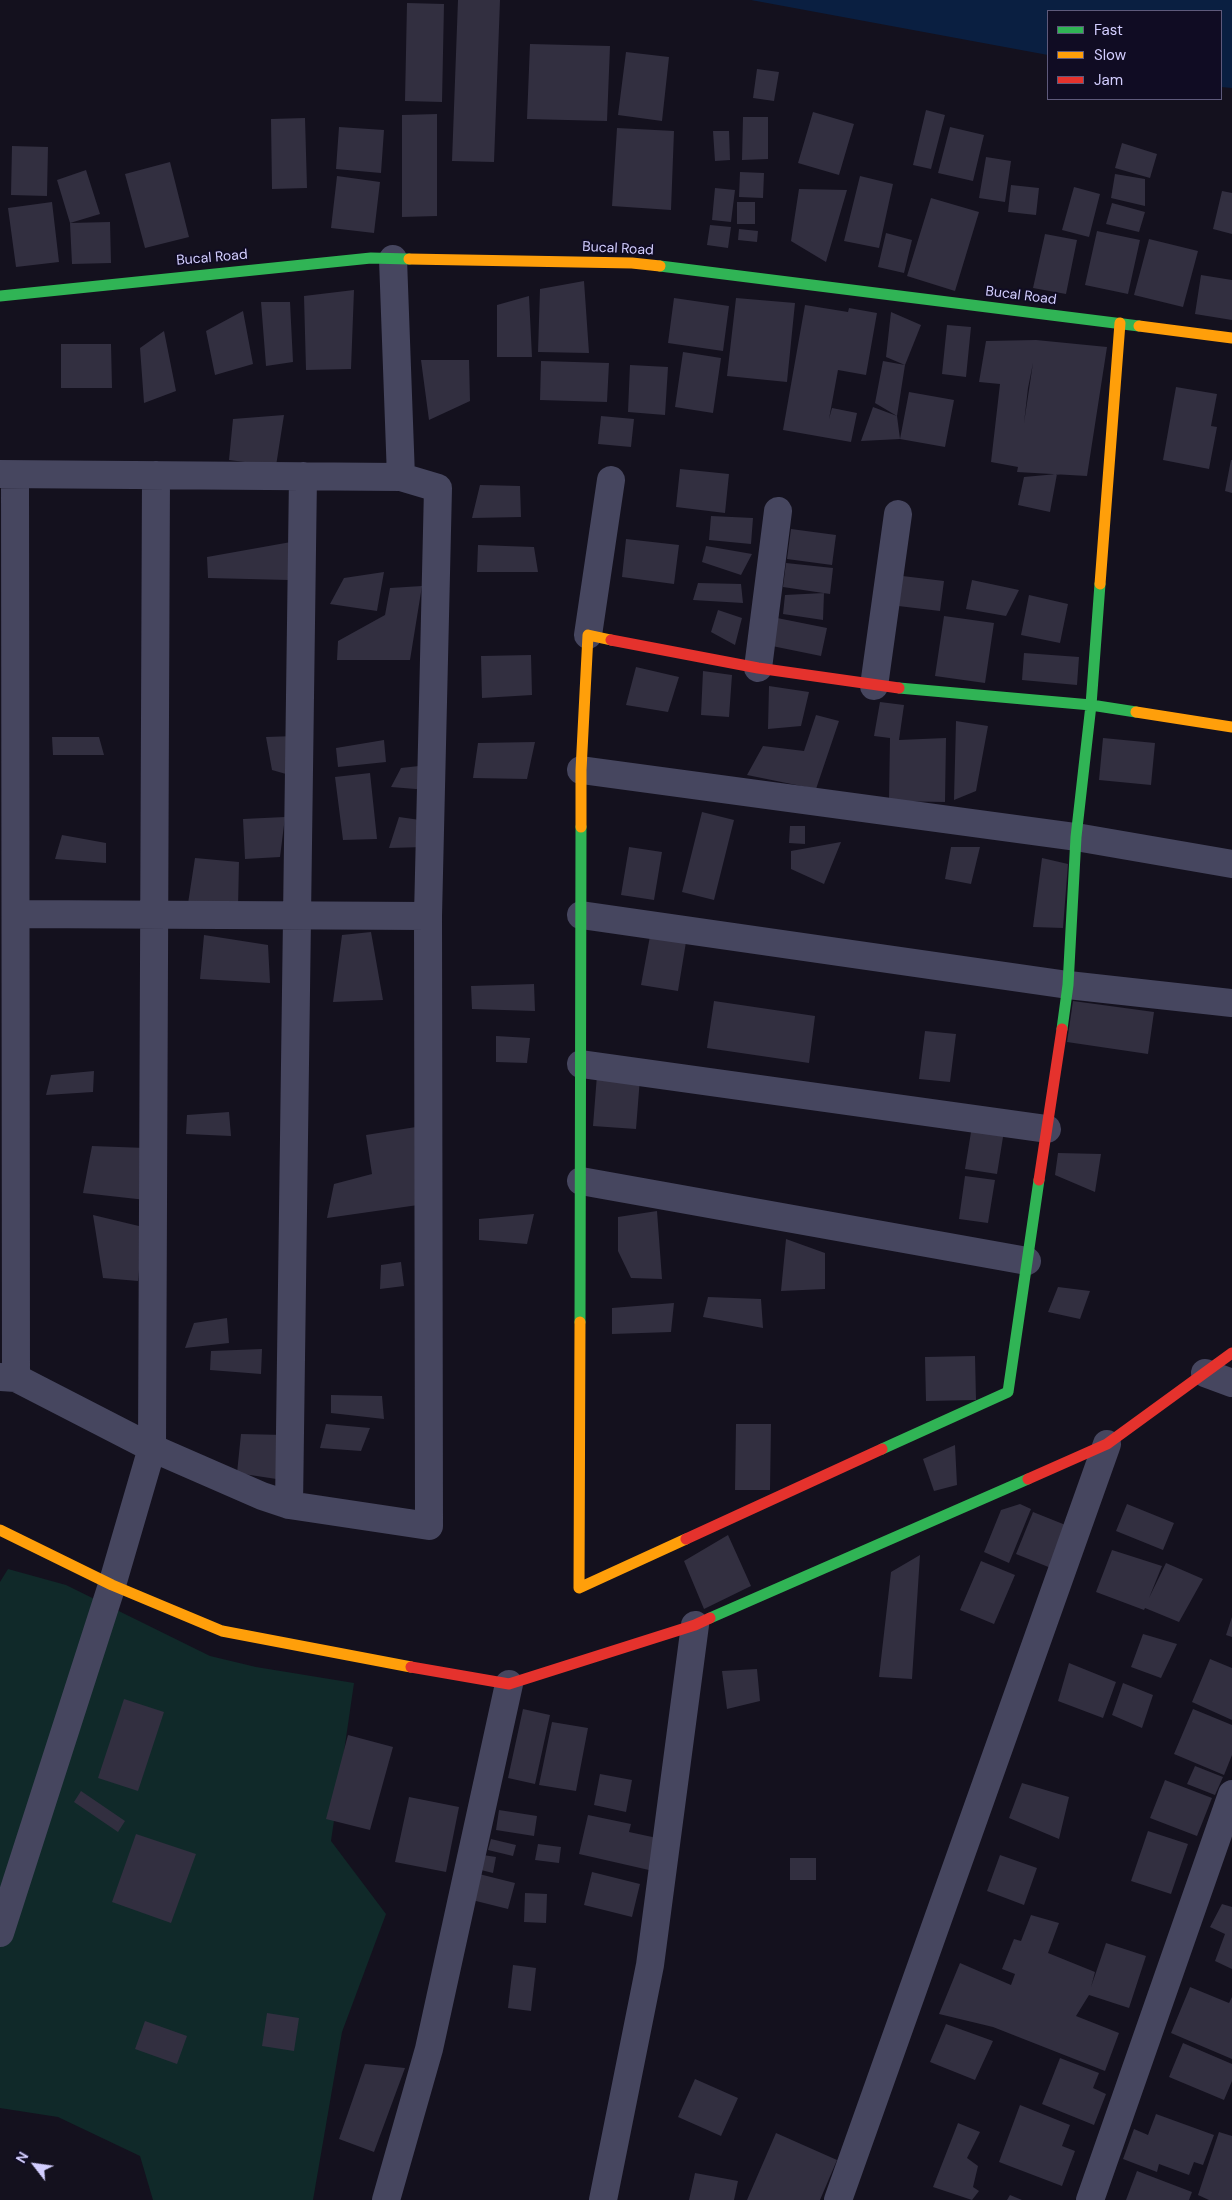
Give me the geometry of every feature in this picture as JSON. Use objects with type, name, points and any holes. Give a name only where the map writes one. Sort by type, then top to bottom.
[{"type":"street","name":"Bucal Road","points":[[0,296],[200,274],[372,258],[632,263],[1232,338]]},
{"type":"street","points":[[393,259],[401,477]]},
{"type":"street","points":[[611,480],[588,635],[581,770],[579,1588],[1008,1392],[1068,985],[1076,837],[1091,705],[1120,323]]},
{"type":"street","points":[[8,474],[401,477],[438,488],[428,916],[429,1526],[289,1505],[262,1496],[152,1448],[8,1377],[8,1129],[16,914],[8,474]]},
{"type":"street","points":[[0,1933],[112,1585],[152,1448],[156,475]]},
{"type":"street","points":[[289,1505],[303,476]]},
{"type":"street","points":[[758,668],[778,512]]},
{"type":"street","points":[[874,686],[898,514]]},
{"type":"street","points":[[588,635],[758,668],[874,686],[1091,705],[1232,727]]},
{"type":"street","points":[[581,770],[1076,837],[1232,864]]},
{"type":"street","points":[[16,914],[428,916]]},
{"type":"street","points":[[581,915],[1068,985],[1232,1003]]},
{"type":"street","points":[[581,1064],[1047,1129]]},
{"type":"street","points":[[581,1181],[1027,1262]]},
{"type":"street","points":[[0,1530],[112,1585],[222,1631],[348,1656],[508,1684],[695,1625],[1107,1444],[1232,1353]]},
{"type":"street","points":[[1205,1373],[1232,1383]]},
{"type":"street","points":[[838,2200],[1107,1444]]},
{"type":"street","points":[[603,2200],[650,1965],[695,1625]]},
{"type":"street","points":[[386,2200],[429,2049],[508,1684]]},
{"type":"street","points":[[1090,2200],[1232,1794]]},
{"type":"green space","points":[[8,1569],[66,1585],[210,1656],[256,1667],[354,1683],[331,1841],[386,1914],[342,2032],[313,2200],[153,2200],[140,2156],[58,2117],[0,2108],[0,1582]]},
{"type":"water","points":[[751,0],[1232,0],[1232,88],[1222,87],[1222,10],[1047,10],[1047,55]]},
{"type":"building","points":[[458,0],[500,0],[494,162],[452,161]]},
{"type":"building","points":[[407,3],[444,4],[442,102],[405,101]]},
{"type":"building","points":[[530,44],[610,46],[607,121],[527,119]]},
{"type":"building","points":[[626,52],[669,57],[662,121],[618,115]]},
{"type":"building","points":[[757,69],[779,72],[774,101],[753,98]]},
{"type":"building","points":[[926,110],[945,115],[931,169],[913,165]]},
{"type":"building","points":[[813,112],[854,124],[839,175],[798,163]]},
{"type":"building","points":[[437,114],[437,216],[402,217],[402,115]]},
{"type":"building","points":[[743,117],[768,117],[768,159],[742,160]]},
{"type":"building","points":[[305,118],[307,188],[272,189],[271,119]]},
{"type":"building","points":[[339,127],[384,130],[381,173],[336,169]]},
{"type":"building","points":[[950,127],[984,135],[973,181],[938,173]]},
{"type":"building","points":[[617,128],[674,131],[671,210],[612,206]]},
{"type":"building","points":[[713,131],[729,131],[730,160],[715,161]]},
{"type":"building","points":[[1122,143],[1157,154],[1150,178],[1115,168]]},
{"type":"building","points":[[12,146],[48,147],[47,196],[11,195]]},
{"type":"building","points":[[986,157],[1011,161],[1005,202],[979,198]]},
{"type":"building","points":[[170,162],[189,237],[145,248],[125,174]]},
{"type":"building","points":[[86,170],[100,214],[70,223],[57,180]]},
{"type":"building","points":[[740,172],[764,173],[763,198],[739,197]]},
{"type":"building","points":[[1115,174],[1145,179],[1145,206],[1111,198]]},
{"type":"building","points":[[337,176],[380,182],[374,233],[331,228]]},
{"type":"building","points":[[860,176],[893,184],[879,248],[844,241]]},
{"type":"building","points":[[1011,185],[1039,188],[1036,215],[1008,212]]},
{"type":"building","points":[[1074,187],[1100,194],[1089,237],[1062,230]]},
{"type":"building","points":[[715,188],[735,190],[731,222],[712,220]]},
{"type":"building","points":[[799,189],[847,190],[826,262],[791,241]]},
{"type":"building","points":[[1222,191],[1232,193],[1232,234],[1213,229]]},
{"type":"building","points":[[931,198],[979,212],[955,291],[907,276]]},
{"type":"building","points":[[52,202],[59,262],[16,267],[8,208]]},
{"type":"building","points":[[737,202],[755,202],[755,224],[737,224]]},
{"type":"building","points":[[1112,203],[1145,212],[1139,232],[1106,224]]},
{"type":"building","points":[[110,222],[111,263],[72,264],[70,223]]},
{"type":"building","points":[[710,225],[731,227],[728,248],[707,245]]},
{"type":"building","points":[[739,229],[758,231],[757,242],[738,240]]},
{"type":"building","points":[[1097,231],[1140,240],[1128,294],[1085,285]]},
{"type":"building","points":[[886,233],[912,240],[904,273],[878,267]]},
{"type":"building","points":[[1045,234],[1077,240],[1066,294],[1033,288]]},
{"type":"building","points":[[1149,239],[1198,251],[1183,307],[1134,295]]},
{"type":"building","points":[[1201,275],[1232,280],[1232,320],[1195,314]]},
{"type":"building","points":[[584,281],[589,353],[538,352],[540,289]]},
{"type":"building","points":[[354,290],[351,369],[306,370],[304,296]]},
{"type":"building","points":[[529,296],[532,357],[497,357],[497,305]]},
{"type":"building","points":[[674,298],[729,306],[723,351],[668,343]]},
{"type":"building","points":[[736,298],[795,303],[787,382],[727,376]]},
{"type":"building","points":[[261,302],[290,302],[293,362],[266,366]]},
{"type":"building","points":[[805,305],[848,312],[849,308],[877,313],[866,375],[838,370],[829,419],[832,408],[857,413],[851,442],[783,430]]},
{"type":"building","points":[[243,311],[253,364],[215,375],[206,331]]},
{"type":"building","points":[[891,312],[921,325],[905,365],[886,357]]},
{"type":"building","points":[[947,325],[971,327],[966,377],[942,374]]},
{"type":"building","points":[[164,331],[176,391],[144,403],[140,348]]},
{"type":"building","points":[[1036,340],[1107,347],[1087,476],[1017,472],[1018,467],[991,462],[1000,384],[979,382],[986,341]],"holes":[[[1033,363],[1024,423],[1028,388]]]},
{"type":"building","points":[[61,344],[111,344],[112,388],[61,388]]},
{"type":"building","points":[[683,352],[721,358],[713,413],[675,407]]},
{"type":"building","points":[[421,360],[469,360],[470,401],[429,420]]},
{"type":"building","points":[[541,361],[609,363],[607,402],[540,400]]},
{"type":"building","points":[[883,361],[905,365],[897,416],[875,403]]},
{"type":"building","points":[[630,365],[668,367],[665,415],[628,412]]},
{"type":"building","points":[[1176,387],[1217,394],[1211,426],[1217,427],[1209,469],[1163,460]]},
{"type":"building","points":[[909,392],[954,400],[945,447],[900,439]]},
{"type":"building","points":[[873,407],[897,416],[900,439],[861,441]]},
{"type":"building","points":[[284,415],[276,466],[229,460],[233,419]]},
{"type":"building","points":[[601,416],[634,419],[631,447],[598,444]]},
{"type":"building","points":[[1232,460],[1232,493],[1225,491]]},
{"type":"building","points":[[680,469],[729,474],[725,513],[676,507]]},
{"type":"building","points":[[1057,474],[1050,512],[1018,505],[1024,477]]},
{"type":"building","points":[[480,485],[520,486],[521,517],[472,518]]},
{"type":"building","points":[[711,516],[753,518],[751,544],[709,540]]},
{"type":"building","points":[[791,529],[836,535],[832,565],[787,559]]},
{"type":"building","points":[[626,539],[679,545],[674,584],[622,577]]},
{"type":"building","points":[[291,542],[289,580],[208,578],[207,557]]},
{"type":"building","points":[[478,545],[534,547],[538,572],[477,572]]},
{"type":"building","points":[[706,546],[752,554],[741,575],[702,562]]},
{"type":"building","points":[[786,563],[833,568],[830,594],[783,587]]},
{"type":"building","points":[[384,572],[377,611],[330,604],[344,578]]},
{"type":"building","points":[[894,575],[944,581],[940,611],[890,605]]},
{"type":"building","points":[[972,580],[1019,590],[1006,616],[966,609]]},
{"type":"building","points":[[698,583],[741,584],[743,603],[693,600]]},
{"type":"building","points":[[422,586],[410,660],[337,660],[338,641],[385,615],[390,588]]},
{"type":"building","points":[[824,593],[823,620],[783,614],[785,595]]},
{"type":"building","points":[[1029,595],[1068,604],[1060,643],[1021,635]]},
{"type":"building","points":[[718,610],[742,618],[735,645],[711,632]]},
{"type":"building","points":[[944,616],[994,623],[985,683],[935,676]]},
{"type":"building","points":[[777,618],[827,628],[821,656],[772,646]]},
{"type":"building","points":[[1024,653],[1079,657],[1077,685],[1022,680]]},
{"type":"building","points":[[531,655],[532,695],[482,698],[481,656]]},
{"type":"building","points":[[636,667],[679,677],[668,712],[626,705]]},
{"type":"building","points":[[703,671],[732,675],[729,717],[701,715]]},
{"type":"building","points":[[769,686],[809,692],[801,726],[768,729]]},
{"type":"building","points":[[880,702],[904,705],[899,740],[946,738],[945,802],[889,801],[890,738],[874,736]]},
{"type":"building","points":[[816,715],[839,721],[816,789],[747,775],[763,746],[804,751]]},
{"type":"building","points":[[956,721],[988,726],[976,791],[954,800]]},
{"type":"building","points":[[295,736],[286,774],[272,770],[266,737]]},
{"type":"building","points":[[52,737],[99,737],[104,755],[53,755]]},
{"type":"building","points":[[1103,738],[1155,743],[1151,785],[1099,780]]},
{"type":"building","points":[[384,740],[386,762],[338,767],[336,748]]},
{"type":"building","points":[[535,742],[527,779],[473,778],[478,743]]},
{"type":"building","points":[[437,764],[428,790],[391,787],[401,768]]},
{"type":"building","points":[[370,773],[377,839],[343,840],[335,777]]},
{"type":"building","points":[[702,812],[734,820],[714,900],[682,892]]},
{"type":"building","points":[[285,817],[280,857],[245,859],[243,819]]},
{"type":"building","points":[[399,817],[434,822],[424,847],[389,848]]},
{"type":"building","points":[[790,826],[805,826],[805,844],[789,843]]},
{"type":"building","points":[[62,835],[106,843],[106,863],[55,859]]},
{"type":"building","points":[[841,842],[824,884],[791,869],[791,851]]},
{"type":"building","points":[[629,847],[662,852],[654,900],[621,895]]},
{"type":"building","points":[[951,847],[980,847],[971,884],[945,879]]},
{"type":"building","points":[[195,858],[239,862],[238,908],[187,910]]},
{"type":"building","points":[[1042,858],[1068,864],[1063,928],[1033,927]]},
{"type":"building","points":[[371,932],[383,1000],[333,1002],[342,935]]},
{"type":"building","points":[[204,935],[268,945],[270,983],[200,979]]},
{"type":"building","points":[[650,936],[686,942],[678,991],[641,985]]},
{"type":"building","points":[[534,984],[535,1011],[472,1009],[471,986]]},
{"type":"building","points":[[714,1001],[815,1016],[809,1063],[707,1048]]},
{"type":"building","points":[[1073,1001],[1154,1012],[1148,1054],[1067,1042]]},
{"type":"building","points":[[925,1031],[956,1034],[950,1082],[919,1079]]},
{"type":"building","points":[[496,1036],[530,1038],[527,1063],[496,1062]]},
{"type":"building","points":[[94,1071],[93,1092],[46,1095],[51,1075]]},
{"type":"building","points":[[597,1075],[640,1078],[636,1129],[593,1126]]},
{"type":"building","points":[[229,1112],[231,1136],[186,1134],[187,1115]]},
{"type":"building","points":[[972,1126],[1004,1131],[997,1174],[965,1169]]},
{"type":"building","points":[[416,1127],[418,1205],[327,1218],[334,1184],[372,1174],[366,1135]]},
{"type":"building","points":[[92,1146],[146,1148],[146,1200],[83,1193]]},
{"type":"building","points":[[1058,1153],[1101,1154],[1095,1192],[1055,1175]]},
{"type":"building","points":[[965,1176],[995,1180],[988,1223],[959,1219]]},
{"type":"building","points":[[657,1211],[662,1279],[631,1278],[618,1251],[618,1217]]},
{"type":"building","points":[[534,1214],[527,1244],[479,1240],[479,1219]]},
{"type":"building","points":[[93,1215],[143,1227],[138,1281],[103,1278]]},
{"type":"building","points":[[786,1239],[825,1253],[825,1289],[781,1291]]},
{"type":"building","points":[[401,1262],[404,1286],[380,1289],[381,1265]]},
{"type":"building","points":[[1058,1287],[1090,1291],[1080,1319],[1048,1312]]},
{"type":"building","points":[[708,1297],[761,1299],[763,1328],[703,1317]]},
{"type":"building","points":[[674,1303],[671,1332],[612,1334],[612,1308]]},
{"type":"building","points":[[227,1318],[229,1343],[185,1348],[194,1323]]},
{"type":"building","points":[[262,1349],[261,1374],[210,1370],[211,1351]]},
{"type":"building","points":[[975,1356],[976,1400],[926,1401],[925,1357]]},
{"type":"building","points":[[331,1395],[382,1396],[384,1419],[331,1413]]},
{"type":"building","points":[[326,1424],[370,1428],[361,1451],[320,1448]]},
{"type":"building","points":[[736,1424],[771,1424],[770,1490],[735,1490]]},
{"type":"building","points":[[241,1434],[284,1435],[283,1480],[237,1473]]},
{"type":"building","points":[[955,1445],[957,1485],[934,1491],[923,1459]]},
{"type":"building","points":[[1020,1504],[1031,1509],[1009,1563],[984,1552],[1001,1510]]},
{"type":"building","points":[[1127,1504],[1174,1523],[1163,1550],[1116,1531]]},
{"type":"building","points":[[1033,1512],[1068,1526],[1051,1568],[1016,1554]]},
{"type":"building","points":[[728,1535],[751,1586],[704,1609],[684,1561]]},
{"type":"building","points":[[1112,1550],[1162,1566],[1149,1598],[1166,1563],[1203,1579],[1179,1622],[1145,1608],[1144,1610],[1096,1592]]},
{"type":"building","points":[[920,1555],[912,1679],[879,1677],[891,1572]]},
{"type":"building","points":[[981,1561],[1015,1575],[994,1624],[960,1610]]},
{"type":"building","points":[[1232,1617],[1232,1637],[1226,1635]]},
{"type":"building","points":[[1143,1634],[1177,1644],[1161,1678],[1131,1667]]},
{"type":"building","points":[[1210,1659],[1232,1668],[1232,1720],[1192,1702]]},
{"type":"building","points":[[1069,1663],[1116,1682],[1103,1718],[1058,1701]]},
{"type":"building","points":[[757,1669],[760,1701],[727,1709],[722,1671]]},
{"type":"building","points":[[1123,1683],[1153,1695],[1142,1728],[1112,1715]]},
{"type":"building","points":[[124,1699],[164,1712],[138,1791],[98,1778]]},
{"type":"building","points":[[523,1709],[550,1715],[535,1784],[508,1778]]},
{"type":"building","points":[[1193,1709],[1232,1725],[1232,1755],[1224,1775],[1174,1754]]},
{"type":"building","points":[[552,1722],[588,1728],[576,1791],[539,1785]]},
{"type":"building","points":[[348,1735],[393,1747],[370,1830],[326,1819]]},
{"type":"building","points":[[1195,1766],[1223,1777],[1215,1795],[1187,1784]]},
{"type":"building","points":[[600,1774],[632,1780],[626,1812],[594,1805]]},
{"type":"building","points":[[1165,1780],[1212,1798],[1197,1836],[1150,1818]]},
{"type":"building","points":[[1022,1783],[1069,1797],[1059,1839],[1009,1818]]},
{"type":"building","points":[[81,1791],[125,1821],[118,1832],[74,1802]]},
{"type":"building","points":[[409,1797],[459,1807],[446,1872],[395,1862]]},
{"type":"building","points":[[499,1810],[537,1816],[534,1836],[496,1830]]},
{"type":"building","points":[[588,1815],[631,1824],[629,1832],[657,1838],[649,1870],[579,1854]]},
{"type":"building","points":[[1148,1831],[1188,1844],[1171,1894],[1131,1881]]},
{"type":"building","points":[[136,1834],[196,1854],[171,1923],[112,1902]]},
{"type":"building","points":[[491,1839],[516,1845],[513,1856],[488,1850]]},
{"type":"building","points":[[538,1844],[561,1847],[559,1863],[535,1860]]},
{"type":"building","points":[[483,1855],[496,1857],[493,1873],[481,1870]]},
{"type":"building","points":[[1000,1855],[1037,1868],[1024,1905],[987,1891]]},
{"type":"building","points":[[790,1858],[816,1858],[816,1880],[790,1880]]},
{"type":"building","points":[[592,1872],[640,1884],[632,1917],[584,1905]]},
{"type":"building","points":[[479,1874],[515,1883],[508,1909],[472,1900]]},
{"type":"building","points":[[525,1893],[547,1894],[546,1923],[524,1922]]},
{"type":"building","points":[[1222,1904],[1232,1907],[1232,1969],[1215,1961],[1225,1934],[1210,1927]]},
{"type":"building","points":[[1031,1915],[1059,1923],[1048,1953],[1095,1972],[1091,1987],[1106,1943],[1146,1956],[1129,2008],[1089,1995],[1076,2016],[1119,2033],[1105,2071],[993,2027],[939,2014],[960,1963],[1011,1985],[1015,1974],[1002,1969],[1014,1939],[1021,1941]]},
{"type":"building","points":[[513,1965],[536,1968],[531,2011],[508,2008]]},
{"type":"building","points":[[1190,1987],[1229,2003],[1232,1997],[1232,2059],[1171,2033]]},
{"type":"building","points":[[267,2013],[299,2018],[294,2051],[262,2046]]},
{"type":"building","points":[[145,2021],[187,2036],[177,2064],[135,2049]]},
{"type":"building","points":[[946,2024],[993,2041],[975,2080],[930,2062]]},
{"type":"building","points":[[1183,2043],[1232,2064],[1232,2081],[1224,2100],[1169,2077]]},
{"type":"building","points":[[1060,2058],[1099,2073],[1093,2088],[1106,2094],[1094,2125],[1042,2104]]},
{"type":"building","points":[[365,2064],[405,2068],[374,2152],[339,2139]]},
{"type":"building","points":[[695,2079],[738,2098],[721,2136],[678,2117]]},
{"type":"building","points":[[1020,2105],[1070,2125],[1062,2146],[1075,2151],[1062,2186],[999,2162]]},
{"type":"building","points":[[1156,2114],[1214,2135],[1203,2165],[1194,2162],[1189,2175],[1159,2164],[1157,2172],[1123,2159],[1134,2129],[1148,2135]]},
{"type":"building","points":[[958,2123],[980,2132],[967,2158],[978,2166],[973,2187],[979,2191],[972,2200],[933,2187]]},
{"type":"building","points":[[1219,2132],[1232,2136],[1232,2200],[1209,2200],[1198,2195]]},
{"type":"building","points":[[776,2133],[837,2160],[820,2200],[747,2200]]},
{"type":"building","points":[[1137,2171],[1192,2192],[1189,2200],[1126,2200]]},
{"type":"building","points":[[695,2173],[738,2181],[734,2200],[689,2200]]},
{"type":"building","points":[[1010,2195],[1022,2200],[1007,2200]]},
{"type":"traffic: fast","points":[[0,296],[371,258],[409,259]]},
{"type":"traffic: fast","points":[[660,266],[1139,326]]},
{"type":"traffic: fast","points":[[1062,1029],[1068,985],[1076,837],[1091,705],[1100,584]]},
{"type":"traffic: fast","points":[[899,688],[1091,705],[1136,712]]},
{"type":"traffic: fast","points":[[580,1322],[581,827]]},
{"type":"traffic: fast","points":[[882,1449],[1008,1392],[1039,1180]]},
{"type":"traffic: fast","points":[[710,1618],[1028,1479]]},
{"type":"traffic: slow","points":[[409,259],[632,263],[660,266]]},
{"type":"traffic: slow","points":[[1100,584],[1120,323]]},
{"type":"traffic: slow","points":[[1139,326],[1232,338]]},
{"type":"traffic: slow","points":[[581,827],[581,770],[588,635],[611,640]]},
{"type":"traffic: slow","points":[[1136,712],[1232,727]]},
{"type":"traffic: slow","points":[[580,1322],[579,1588],[686,1539]]},
{"type":"traffic: slow","points":[[0,1530],[112,1585],[222,1631],[411,1667]]},
{"type":"traffic: jam","points":[[611,640],[758,668],[899,688]]},
{"type":"traffic: jam","points":[[1039,1180],[1062,1029]]},
{"type":"traffic: jam","points":[[1028,1479],[1107,1444],[1232,1353]]},
{"type":"traffic: jam","points":[[686,1539],[882,1449]]},
{"type":"traffic: jam","points":[[411,1667],[509,1684],[695,1625],[710,1618]]}]
